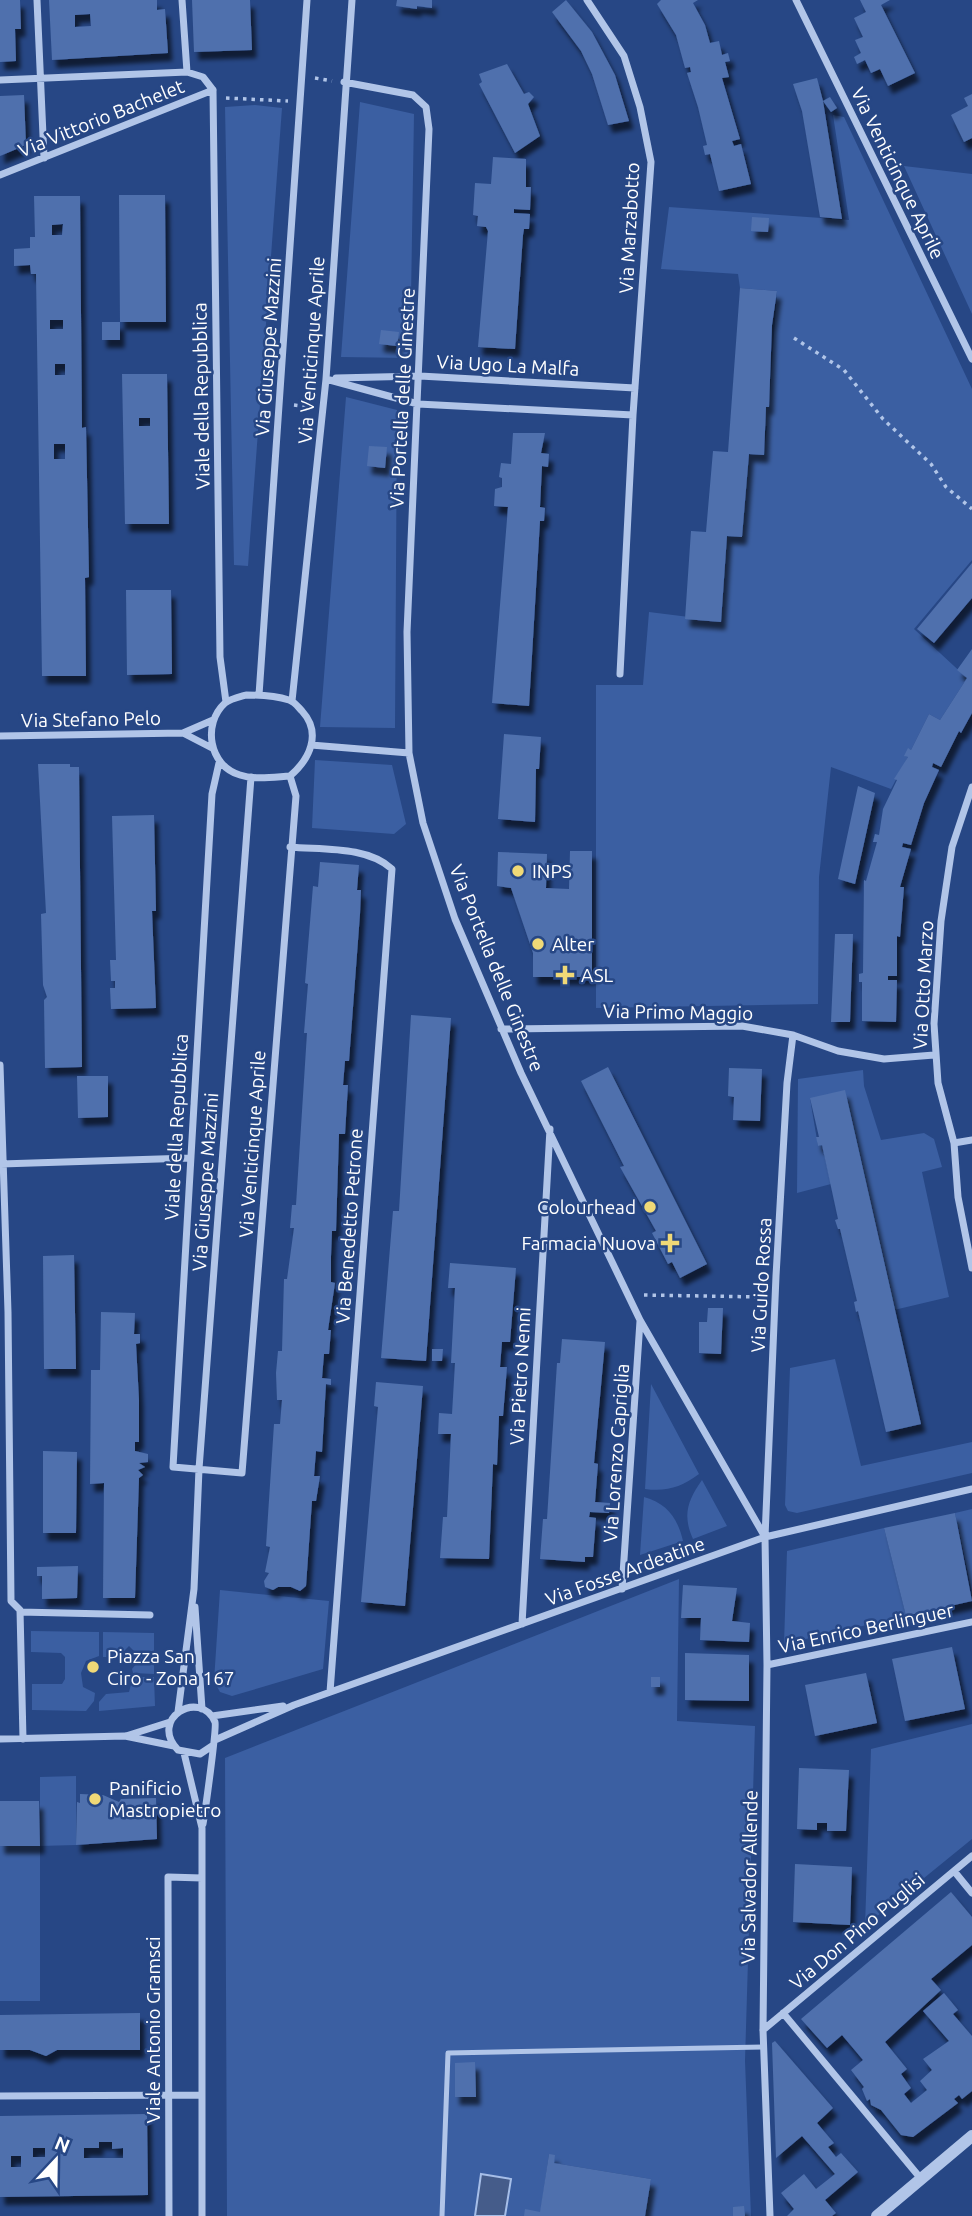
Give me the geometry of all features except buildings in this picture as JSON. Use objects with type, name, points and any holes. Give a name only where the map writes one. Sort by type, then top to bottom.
[{"type":"street","points":[[37,0],[44,158]]},
{"type":"street","points":[[182,0],[187,72]]},
{"type":"street","name":"Via Giuseppe Mazzini","points":[[259,695],[307,0]]},
{"type":"street","name":"Via Venticinque Aprile","points":[[292,701],[326,379],[344,82],[352,0]]},
{"type":"street","name":"Via Marzabotto","points":[[587,0],[624,56],[640,107],[650,162],[635,388]]},
{"type":"street","name":"Via Venticinque Aprile","points":[[796,0],[972,359]]},
{"type":"street","points":[[0,80],[187,72],[203,78],[213,94]]},
{"type":"street","name":"Via Portella delle Ginestre","points":[[344,82],[412,95],[426,107],[429,130],[407,632],[409,752],[424,823],[455,919],[502,1029],[640,1320],[765,1537]]},
{"type":"street","name":"Via Vittorio Bachelet","points":[[0,175],[213,94]]},
{"type":"street","name":"Viale della Repubblica","points":[[213,94],[220,657],[226,702]]},
{"type":"street","name":"Via Ugo La Malfa","points":[[326,379],[420,376],[635,388]]},
{"type":"street","points":[[326,379],[418,404],[633,415]]},
{"type":"street","points":[[620,674],[635,388]]},
{"type":"street","points":[[246,695],[259,695],[292,701],[310,719],[313,732],[311,745],[304,764],[290,776],[238,775],[219,763],[212,748],[213,720],[226,702],[246,695]]},
{"type":"street","name":"Via Stefano Pelo","points":[[0,736],[183,733],[213,720]]},
{"type":"street","name":"Via Stefano Pelo","points":[[183,733],[212,748]]},
{"type":"street","points":[[311,745],[409,752]]},
{"type":"street","name":"Viale della Repubblica","points":[[199,1469],[173,1467],[212,794],[219,763]]},
{"type":"street","name":"Via Giuseppe Mazzini","points":[[178,1712],[194,1589],[199,1469],[251,776]]},
{"type":"street","name":"Via Venticinque Aprile","points":[[199,1469],[242,1473],[296,796],[290,776]]},
{"type":"street","name":"Via Otto Marzo","points":[[972,787],[952,847],[943,909],[934,1055],[954,1143],[958,1197],[972,1268]]},
{"type":"street","name":"Via Benedetto Petrone","points":[[290,847],[368,854],[381,859],[392,870],[330,1692]]},
{"type":"street","name":"Via Primo Maggio","points":[[502,1029],[742,1026],[793,1035],[838,1051],[884,1059],[934,1055]]},
{"type":"street","name":"Via Guido Rossa","points":[[765,1537],[775,1297],[787,1083],[793,1035]]},
{"type":"street","points":[[0,1065],[11,1601],[20,1612],[23,1739]]},
{"type":"street","name":"Via Pietro Nenni","points":[[522,1624],[550,1128]]},
{"type":"street","points":[[954,1143],[972,1140]]},
{"type":"street","points":[[2,1164],[190,1157]]},
{"type":"street","name":"Via Lorenzo Capriglia","points":[[622,1589],[640,1320]]},
{"type":"street","name":"Via Fosse Ardeatine","points":[[294,1705],[765,1537],[972,1489]]},
{"type":"street","name":"Via Salvador Allende","points":[[765,1537],[767,1665],[763,2047],[770,2216]]},
{"type":"street","name":"Via Giuseppe Mazzini","points":[[194,1589],[202,1709]]},
{"type":"street","points":[[20,1612],[150,1615]]},
{"type":"street","name":"Via Enrico Berlinguer","points":[[767,1665],[972,1622]]},
{"type":"street","points":[[212,1716],[294,1705]]},
{"type":"street","points":[[0,1740],[125,1736],[174,1746],[184,1753],[200,1754],[214,1743],[294,1705]]},
{"type":"street","points":[[125,1736],[170,1722],[178,1712],[189,1707],[202,1709],[212,1716],[216,1728],[209,1794],[202,1828],[202,2216]]},
{"type":"street","points":[[170,1722],[170,1739],[174,1746]]},
{"type":"street","points":[[184,1753],[202,1828]]},
{"type":"street","name":"Via Don Pino Puglisi","points":[[763,2030],[972,1856]]},
{"type":"street","points":[[954,1871],[972,1893]]},
{"type":"street","name":"Viale Antonio Gramsci","points":[[169,2216],[168,1877],[202,1878]]},
{"type":"street","points":[[783,2013],[922,2180]]},
{"type":"street","points":[[0,2096],[201,2095]]},
{"type":"street","points":[[877,2216],[972,2136]]},
{"type":"lane","points":[[442,2216],[447,2053],[763,2047]]},
{"type":"path","points":[[302,76],[344,82]]},
{"type":"path","points":[[213,94],[300,102]]},
{"type":"path","points":[[794,338],[844,370],[883,419],[931,464],[946,486],[972,509]]},
{"type":"path","points":[[280,404],[323,409]]},
{"type":"path","points":[[630,1295],[775,1297]]},
{"type":"shaded area","points":[[360,102],[414,114],[410,358],[341,357]]},
{"type":"shaded area","points":[[255,105],[282,108],[248,566],[234,565],[225,107]]},
{"type":"shaded area","points":[[833,115],[844,117],[972,389],[972,560],[914,629],[967,678],[940,720],[929,714],[911,750],[909,749],[905,756],[908,757],[891,789],[831,767],[819,877],[818,1004],[596,1008],[596,685],[643,685],[649,612],[721,621],[727,536],[742,537],[749,454],[764,454],[767,426],[764,426],[766,407],[769,406],[777,291],[740,288],[738,274],[661,269],[669,207],[849,220]]},
{"type":"shaded area","points":[[904,166],[972,174],[972,314]]},
{"type":"shaded area","points":[[346,397],[397,410],[395,728],[320,727]]},
{"type":"shaded area","points":[[315,760],[392,765],[406,824],[394,834],[312,828]]},
{"type":"shaded area","points":[[863,1070],[864,1086],[881,1140],[924,1133],[934,1139],[942,1167],[922,1172],[949,1297],[894,1310],[810,1098],[818,1146],[822,1145],[831,1184],[797,1193],[798,1079]]},
{"type":"shaded area","points":[[835,1359],[861,1466],[972,1442],[972,1473],[797,1513],[788,1511],[785,1505],[790,1368]]},
{"type":"shaded area","points":[[651,1384],[699,1474],[680,1485],[660,1490],[645,1489]]},
{"type":"shaded area","points":[[702,1480],[727,1526],[693,1539],[688,1522],[688,1508]]},
{"type":"shaded area","points":[[644,1497],[659,1503],[670,1513],[683,1541],[640,1555]]},
{"type":"shaded area","points":[[972,1509],[972,1592],[955,1513]]},
{"type":"shaded area","points":[[884,1528],[906,1616],[784,1644],[787,1551]]},
{"type":"shaded area","points":[[679,1579],[677,1721],[755,1726],[745,2061],[751,2216],[645,2216],[651,2179],[554,2163],[549,2154],[540,2216],[227,2216],[225,1758]]},
{"type":"shaded area","points":[[220,1590],[329,1601],[323,1669],[232,1696],[220,1692],[214,1681]]},
{"type":"shaded area","points":[[31,1631],[99,1632],[99,1656],[86,1661],[81,1673],[83,1687],[95,1693],[94,1701],[86,1711],[32,1710],[32,1684],[62,1684],[65,1679],[65,1657],[61,1653],[31,1652]]},
{"type":"shaded area","name":"Piazza San Ciro - Zona 167","points":[[103,1632],[154,1633],[154,1674],[133,1673],[132,1669],[141,1658],[129,1646],[118,1657],[103,1657]]},
{"type":"shaded area","points":[[133,1677],[154,1677],[155,1706],[99,1711],[99,1702],[106,1694],[129,1692]]},
{"type":"shaded area","points":[[972,1724],[972,1839],[865,1926],[871,1749]]},
{"type":"shaded area","points":[[76,1776],[76,1845],[40,1846],[40,2001],[0,2001],[0,1846],[40,1845],[40,1777]]},
{"type":"shaded area","points":[[481,2174],[511,2179],[505,2216],[475,2216]]},
{"type":"place","name":"INPS","points":[[518,871]]},
{"type":"place","name":"Alter","points":[[538,944]]},
{"type":"place","name":"ASL","points":[[565,975]]},
{"type":"place","name":"Colourhead","points":[[650,1207]]},
{"type":"place","name":"Farmacia Nuova","points":[[670,1243]]},
{"type":"place","name":"Piazza San Ciro - Zona 167","points":[[93,1667]]},
{"type":"place","name":"Panificio Mastropietro","points":[[95,1799]]}]
